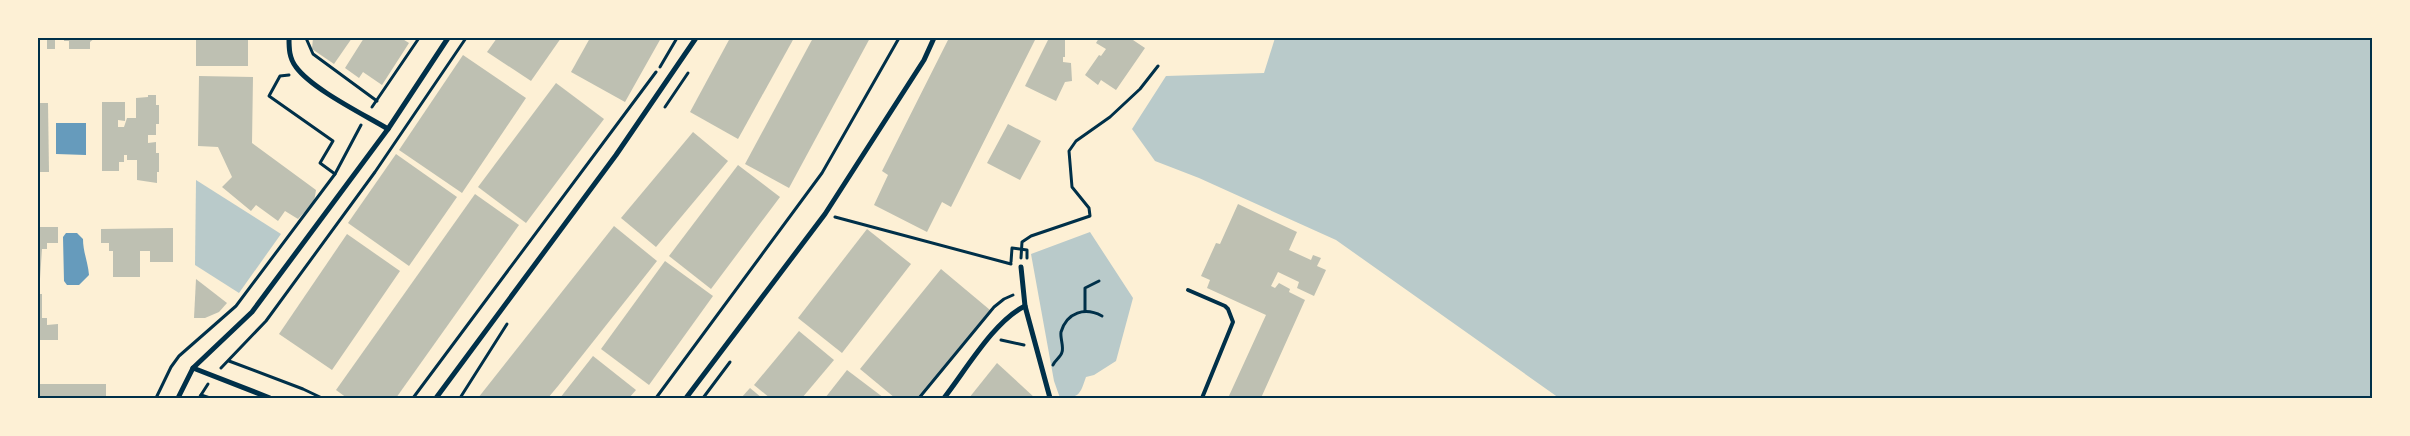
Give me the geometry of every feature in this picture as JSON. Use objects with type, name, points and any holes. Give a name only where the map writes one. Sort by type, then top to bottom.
[{"type":"street","points":[[289,38],[289,52],[295,66],[305,76],[388,129]]},
{"type":"street","points":[[178,398],[192,368],[252,312],[388,129],[448,38]]},
{"type":"street","points":[[436,398],[616,155],[696,38]]},
{"type":"street","points":[[686,398],[826,214],[924,60],[934,38]]},
{"type":"street","points":[[1020,267],[1025,306],[1050,398]]},
{"type":"street","points":[[944,398],[993,334],[1015,311],[1025,306]]},
{"type":"street","points":[[192,368],[270,398]]},
{"type":"lane","points":[[1188,290],[1224,306],[1228,309],[1233,322],[1202,398]]},
{"type":"path","points":[[306,38],[313,54],[377,100]]},
{"type":"path","points":[[156,398],[179,356],[236,306],[334,174],[377,100],[419,38]]},
{"type":"path","points":[[413,398],[660,67],[677,38]]},
{"type":"path","points":[[656,398],[822,173],[899,38]]},
{"type":"path","points":[[826,214],[1020,267],[1022,242],[1031,236],[1090,216],[1089,208],[1072,187],[1069,151],[1076,141],[1110,117],[1123,102],[1140,89],[1158,66]]},
{"type":"path","points":[[289,75],[280,76],[269,96],[333,141],[320,162],[334,174]]},
{"type":"path","points":[[1085,311],[1085,288],[1099,281]]},
{"type":"path","points":[[919,398],[994,307],[1004,298],[1013,295]]},
{"type":"path","points":[[1052,369],[1054,362],[1062,352],[1061,333],[1073,314],[1085,311],[1102,316]]},
{"type":"path","points":[[229,361],[322,398]]},
{"type":"path","points":[[201,395],[210,398]]},
{"type":"shaded area","points":[[1275,38],[2372,38],[2372,398],[1559,398],[1336,240],[1199,178],[1155,161],[1132,129],[1166,76],[1264,73]]},
{"type":"shaded area","points":[[196,180],[281,234],[239,293],[195,265]]},
{"type":"shaded area","points":[[1090,232],[1133,298],[1116,361],[1094,375],[1086,377],[1080,391],[1075,396],[1060,398],[1054,381],[1031,254]]},
{"type":"water","points":[[56,123],[86,123],[86,155],[56,154]]},
{"type":"water","points":[[66,233],[77,233],[83,239],[89,275],[79,285],[67,285],[64,281],[63,237]]},
{"type":"building","points":[[47,38],[55,38],[55,49],[47,49]]},
{"type":"building","points":[[64,38],[95,38],[90,42],[90,49],[69,49],[69,41],[64,41]]},
{"type":"building","points":[[196,38],[248,38],[248,66],[196,66]]},
{"type":"building","points":[[313,38],[352,38],[334,64],[312,49]]},
{"type":"building","points":[[364,38],[401,38],[409,43],[382,85],[363,72],[359,78],[345,68]]},
{"type":"building","points":[[497,38],[561,38],[531,81],[487,52]]},
{"type":"building","points":[[590,38],[661,38],[625,102],[571,72]]},
{"type":"building","points":[[730,38],[794,38],[738,139],[690,112]]},
{"type":"building","points":[[813,38],[870,38],[789,188],[745,164]]},
{"type":"building","points":[[949,38],[1036,38],[951,207],[942,202],[927,232],[874,205],[888,175],[882,171]]},
{"type":"building","points":[[1049,38],[1065,38],[1065,57],[1063,57],[1063,62],[1071,63],[1072,81],[1065,82],[1056,101],[1025,86]]},
{"type":"building","points":[[1099,38],[1130,38],[1145,48],[1116,90],[1101,80],[1098,85],[1085,75],[1099,55],[1101,56],[1106,49],[1096,43]]},
{"type":"building","points":[[463,55],[526,98],[462,193],[399,150]]},
{"type":"building","points":[[199,76],[253,77],[252,143],[316,190],[314,202],[298,219],[285,211],[278,221],[256,205],[251,211],[222,187],[232,177],[218,147],[198,146]]},
{"type":"building","points":[[556,83],[604,119],[526,223],[478,187]]},
{"type":"building","points":[[148,95],[156,95],[156,105],[159,105],[159,124],[156,124],[156,135],[148,135],[148,143],[156,142],[156,153],[159,153],[157,183],[137,180],[137,160],[127,160],[127,155],[124,155],[124,162],[119,162],[119,171],[102,171],[102,102],[125,102],[125,121],[118,120],[118,127],[124,127],[127,118],[136,118],[136,98],[148,97]]},
{"type":"building","points":[[38,103],[48,103],[49,172],[38,172]]},
{"type":"building","points":[[1008,124],[1041,141],[1020,180],[987,163]]},
{"type":"building","points":[[693,132],[728,161],[656,247],[621,218]]},
{"type":"building","points":[[396,154],[457,197],[409,266],[348,223]]},
{"type":"building","points":[[738,165],[780,197],[711,289],[669,256]]},
{"type":"building","points":[[475,194],[519,225],[396,398],[347,398],[336,390]]},
{"type":"building","points":[[1238,204],[1297,232],[1289,250],[1311,260],[1313,255],[1321,258],[1317,266],[1326,270],[1314,296],[1297,288],[1299,282],[1278,272],[1271,286],[1275,288],[1279,283],[1290,289],[1289,292],[1305,300],[1261,398],[1228,398],[1266,315],[1207,288],[1210,280],[1201,276],[1216,243],[1220,244]]},
{"type":"building","points":[[614,226],[657,261],[548,398],[478,398]]},
{"type":"building","points":[[38,227],[58,227],[58,243],[47,243],[47,249],[42,249],[39,294],[42,294],[42,318],[47,318],[47,325],[58,324],[58,340],[38,340]]},
{"type":"building","points":[[173,228],[173,262],[150,262],[150,251],[140,251],[140,277],[113,277],[113,251],[109,251],[109,243],[101,243],[101,229]]},
{"type":"building","points":[[867,229],[911,264],[842,353],[798,318]]},
{"type":"building","points":[[347,234],[400,271],[332,370],[279,334]]},
{"type":"building","points":[[665,261],[713,296],[649,385],[601,349]]},
{"type":"building","points":[[941,269],[990,310],[918,398],[895,398],[860,369]]},
{"type":"building","points":[[196,279],[227,303],[219,312],[205,318],[194,318]]},
{"type":"building","points":[[799,331],[834,360],[802,398],[770,398],[754,385]]},
{"type":"building","points":[[593,356],[636,390],[629,398],[560,398]]},
{"type":"building","points":[[997,363],[1035,398],[969,398]]},
{"type":"building","points":[[847,370],[884,398],[825,398]]},
{"type":"building","points":[[38,384],[106,384],[106,398],[38,398]]},
{"type":"building","points":[[750,388],[762,398],[741,398]]}]
